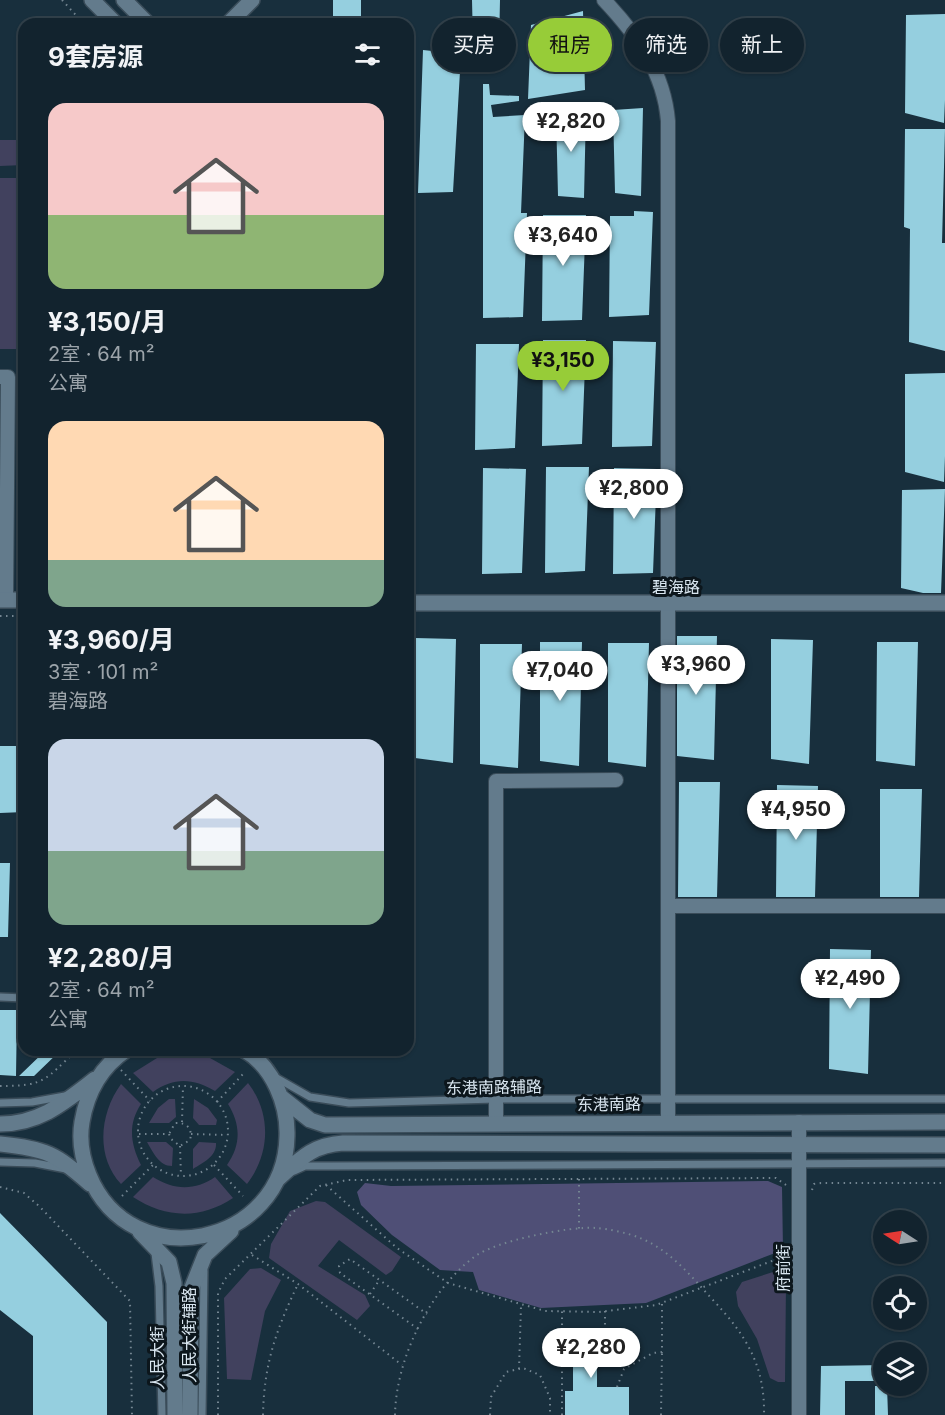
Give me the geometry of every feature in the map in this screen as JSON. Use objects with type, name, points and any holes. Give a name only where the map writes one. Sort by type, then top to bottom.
[{"type":"main road","points":[[92,0],[110,18]]},
{"type":"main road","points":[[124,0],[142,18]]},
{"type":"main road","points":[[234,18],[252,0]]},
{"type":"main road","name":"碧海路","points":[[414,603],[669,605],[945,603]]},
{"type":"main road","points":[[0,1124],[37,1119],[77,1094],[98,1077],[117,1056]]},
{"type":"main road","points":[[190,1415],[191,1290],[205,1255],[264,1202],[278,1179],[287,1152],[288,1124],[281,1097],[267,1072],[251,1056]]},
{"type":"main road","points":[[94,1187],[84,1161],[80,1134],[85,1104],[98,1077]]},
{"type":"main road","name":"东港南路","points":[[281,1097],[310,1120],[325,1125],[945,1122]]},
{"type":"main road","points":[[278,1179],[307,1153],[324,1144],[343,1143],[945,1145]]},
{"type":"main road","points":[[0,1144],[29,1147],[52,1154],[94,1187]]},
{"type":"main road","name":"人民大街","points":[[94,1187],[111,1209],[154,1244],[169,1262],[174,1283],[174,1415]]},
{"type":"main road","points":[[133,1226],[161,1236],[189,1239],[216,1234],[242,1221]]},
{"type":"street","points":[[604,0],[642,46],[659,77],[667,105],[668,1122]]},
{"type":"street","points":[[0,376],[8,376],[3,600]]},
{"type":"street","points":[[496,1124],[496,781],[616,780]]},
{"type":"street","points":[[668,906],[945,906]]},
{"type":"street","name":"府前街","points":[[799,1122],[799,1415]]},
{"type":"lane","points":[[0,997],[18,998]]},
{"type":"lane","name":"东港南路辅路","points":[[267,1072],[310,1097],[350,1103],[496,1099],[945,1099]]},
{"type":"lane","points":[[0,1103],[32,1102],[77,1094]]},
{"type":"lane","points":[[0,1162],[35,1162],[77,1172]]},
{"type":"lane","points":[[278,1179],[305,1166],[945,1163]]},
{"type":"lane","name":"人民大街辅路","points":[[154,1244],[159,1286],[162,1415]]},
{"type":"lane","name":"人民大街辅路","points":[[202,1415],[205,1255]]},
{"type":"path","points":[[63,0],[79,18]]},
{"type":"path","points":[[0,616],[18,616]]},
{"type":"path","points":[[0,1086],[32,1086],[41,1082],[70,1056]]},
{"type":"path","points":[[121,1070],[150,1101]]},
{"type":"path","points":[[217,1102],[244,1073]]},
{"type":"path","points":[[182,1122],[183,1086]]},
{"type":"path","points":[[183,1086],[202,1090],[217,1102],[228,1123],[228,1135],[223,1152],[214,1165],[201,1173],[181,1176],[170,1174],[153,1164],[146,1156],[139,1134],[142,1113],[150,1101],[161,1092],[183,1086]]},
{"type":"path","points":[[169,1134],[175,1123],[182,1122],[190,1129],[190,1140],[180,1146]]},
{"type":"path","points":[[139,1134],[169,1134]]},
{"type":"path","points":[[169,1134],[171,1139],[180,1146]]},
{"type":"path","points":[[191,1134],[228,1135]]},
{"type":"path","points":[[180,1146],[181,1176]]},
{"type":"path","points":[[122,1196],[153,1164]]},
{"type":"path","points":[[214,1165],[243,1196]]},
{"type":"path","points":[[218,1415],[218,1293],[225,1280],[320,1186],[347,1180],[776,1178],[788,1188]]},
{"type":"path","points":[[579,1179],[579,1229]]},
{"type":"path","points":[[814,1184],[945,1183]]},
{"type":"path","points":[[326,1184],[397,1248],[448,1283],[545,1311],[605,1311],[662,1303],[773,1259],[788,1256]]},
{"type":"path","points":[[0,1187],[24,1192],[130,1301],[132,1415]]},
{"type":"path","points":[[395,1415],[402,1366],[418,1329],[448,1283],[475,1256],[509,1241],[596,1228],[641,1238],[676,1260],[730,1318],[754,1354],[765,1389],[764,1415]]},
{"type":"path","points":[[252,1255],[298,1284],[402,1366]]},
{"type":"path","points":[[418,1329],[340,1273],[339,1266],[350,1259],[427,1314]]},
{"type":"path","points":[[370,1294],[379,1281]]},
{"type":"path","points":[[263,1415],[264,1392],[276,1330],[298,1284]]},
{"type":"path","points":[[661,1415],[662,1303]]},
{"type":"path","points":[[519,1369],[521,1305]]},
{"type":"path","points":[[562,1311],[562,1415]]},
{"type":"path","points":[[605,1311],[605,1335]]},
{"type":"path","points":[[617,1387],[624,1369],[653,1353],[662,1352]]},
{"type":"path","points":[[490,1415],[490,1397],[506,1372],[519,1369],[540,1376],[550,1398],[550,1415]]},
{"type":"shaded area","points":[[0,140],[18,140],[18,165],[0,166]]},
{"type":"shaded area","points":[[0,178],[18,178],[18,349],[0,349]]},
{"type":"shaded area","points":[[192,1056],[210,1058],[235,1072],[215,1091],[184,1081],[168,1084],[153,1092],[133,1073],[157,1058]]},
{"type":"shaded area","points":[[248,1083],[261,1108],[265,1134],[260,1160],[247,1184],[227,1165],[235,1150],[238,1135],[228,1104]]},
{"type":"shaded area","points":[[121,1084],[141,1104],[134,1119],[132,1134],[141,1165],[121,1184],[107,1161],[103,1134],[108,1108]]},
{"type":"shaded area","points":[[169,1099],[175,1099],[176,1117],[169,1123],[149,1123],[158,1108]]},
{"type":"shaded area","points":[[194,1099],[208,1108],[217,1120],[216,1125],[199,1125],[193,1118]]},
{"type":"shaded area","points":[[147,1142],[166,1142],[173,1148],[172,1166],[163,1164]]},
{"type":"shaded area","points":[[199,1142],[216,1143],[216,1148],[209,1159],[193,1169],[193,1149]]},
{"type":"shaded area","points":[[153,1177],[168,1184],[192,1187],[215,1177],[233,1198],[221,1205],[195,1213],[183,1214],[157,1209],[133,1197]]},
{"type":"shaded area","points":[[768,1181],[782,1187],[783,1250],[646,1303],[541,1308],[479,1290],[473,1272],[440,1270],[392,1235],[361,1205],[357,1192],[365,1183],[391,1186]]},
{"type":"shaded area","points":[[316,1201],[325,1202],[401,1257],[392,1271],[386,1275],[339,1240],[318,1266],[365,1295],[370,1306],[357,1320],[269,1258],[271,1244],[290,1211]]},
{"type":"shaded area","points":[[261,1268],[281,1280],[265,1311],[251,1380],[227,1379],[224,1298],[250,1269]]},
{"type":"shaded area","points":[[776,1271],[785,1275],[786,1283],[785,1382],[778,1382],[770,1378],[757,1339],[738,1306],[736,1292],[742,1282]]},
{"type":"building","points":[[333,0],[361,0],[361,18],[333,18]]},
{"type":"building","points":[[472,0],[500,0],[500,18],[472,18]]},
{"type":"building","points":[[583,11],[583,18],[557,18]]},
{"type":"building","points":[[945,14],[944,123],[905,113],[906,15]]},
{"type":"building","points":[[423,50],[432,51],[432,72],[460,72],[453,192],[418,193]]},
{"type":"building","points":[[529,72],[585,72],[585,90],[528,99]]},
{"type":"building","points":[[483,84],[489,84],[490,95],[519,96],[519,101],[491,105],[493,117],[525,115],[521,213],[527,213],[523,317],[483,318]]},
{"type":"building","points":[[643,108],[641,196],[615,193],[613,110]]},
{"type":"building","points":[[586,111],[584,198],[558,196],[556,113]]},
{"type":"building","points":[[905,129],[945,129],[942,243],[945,243],[945,351],[909,342],[910,229],[904,227]]},
{"type":"building","points":[[634,211],[653,212],[649,315],[609,317],[610,216],[634,216]]},
{"type":"building","points":[[543,215],[586,215],[582,320],[542,321]]},
{"type":"building","points":[[543,340],[586,340],[582,444],[542,446]]},
{"type":"building","points":[[613,341],[656,342],[652,446],[612,447]]},
{"type":"building","points":[[476,344],[519,344],[515,448],[475,450]]},
{"type":"building","points":[[945,373],[944,482],[905,472],[905,374]]},
{"type":"building","points":[[546,467],[589,467],[585,571],[545,573]]},
{"type":"building","points":[[483,468],[526,469],[522,573],[482,574]]},
{"type":"building","points":[[614,468],[657,469],[653,573],[613,574]]},
{"type":"building","points":[[945,489],[941,593],[923,593],[901,588],[902,490]]},
{"type":"building","points":[[677,636],[717,636],[714,760],[677,756]]},
{"type":"building","points":[[415,638],[456,639],[453,763],[415,758]]},
{"type":"building","points":[[771,639],[813,640],[809,764],[771,759]]},
{"type":"building","points":[[540,642],[582,642],[579,766],[540,761]]},
{"type":"building","points":[[877,642],[918,642],[915,766],[876,761]]},
{"type":"building","points":[[608,643],[649,643],[646,767],[608,762]]},
{"type":"building","points":[[480,644],[522,644],[518,768],[480,764]]},
{"type":"building","points":[[0,746],[18,746],[18,812],[0,813]]},
{"type":"building","points":[[679,782],[720,782],[717,897],[678,897]]},
{"type":"building","points":[[777,785],[818,786],[815,897],[776,897]]},
{"type":"building","points":[[880,789],[922,789],[919,897],[880,897]]},
{"type":"building","points":[[0,863],[10,863],[8,937],[0,937]]},
{"type":"building","points":[[830,949],[871,950],[868,1074],[829,1069]]},
{"type":"building","points":[[0,1010],[17,1010],[16,1076],[0,1075]]},
{"type":"building","points":[[40,1056],[55,1056],[34,1076],[19,1076]]},
{"type":"building","points":[[0,1213],[107,1322],[107,1415],[33,1415],[33,1336],[0,1310]]},
{"type":"building","points":[[565,1328],[603,1328],[603,1342],[597,1342],[597,1387],[629,1387],[629,1415],[565,1415],[565,1391],[573,1391],[573,1342],[565,1342]]},
{"type":"building","points":[[873,1365],[873,1381],[845,1381],[845,1415],[820,1415],[821,1366]]},
{"type":"building","points":[[875,1396],[887,1396],[888,1415],[875,1415]]}]
